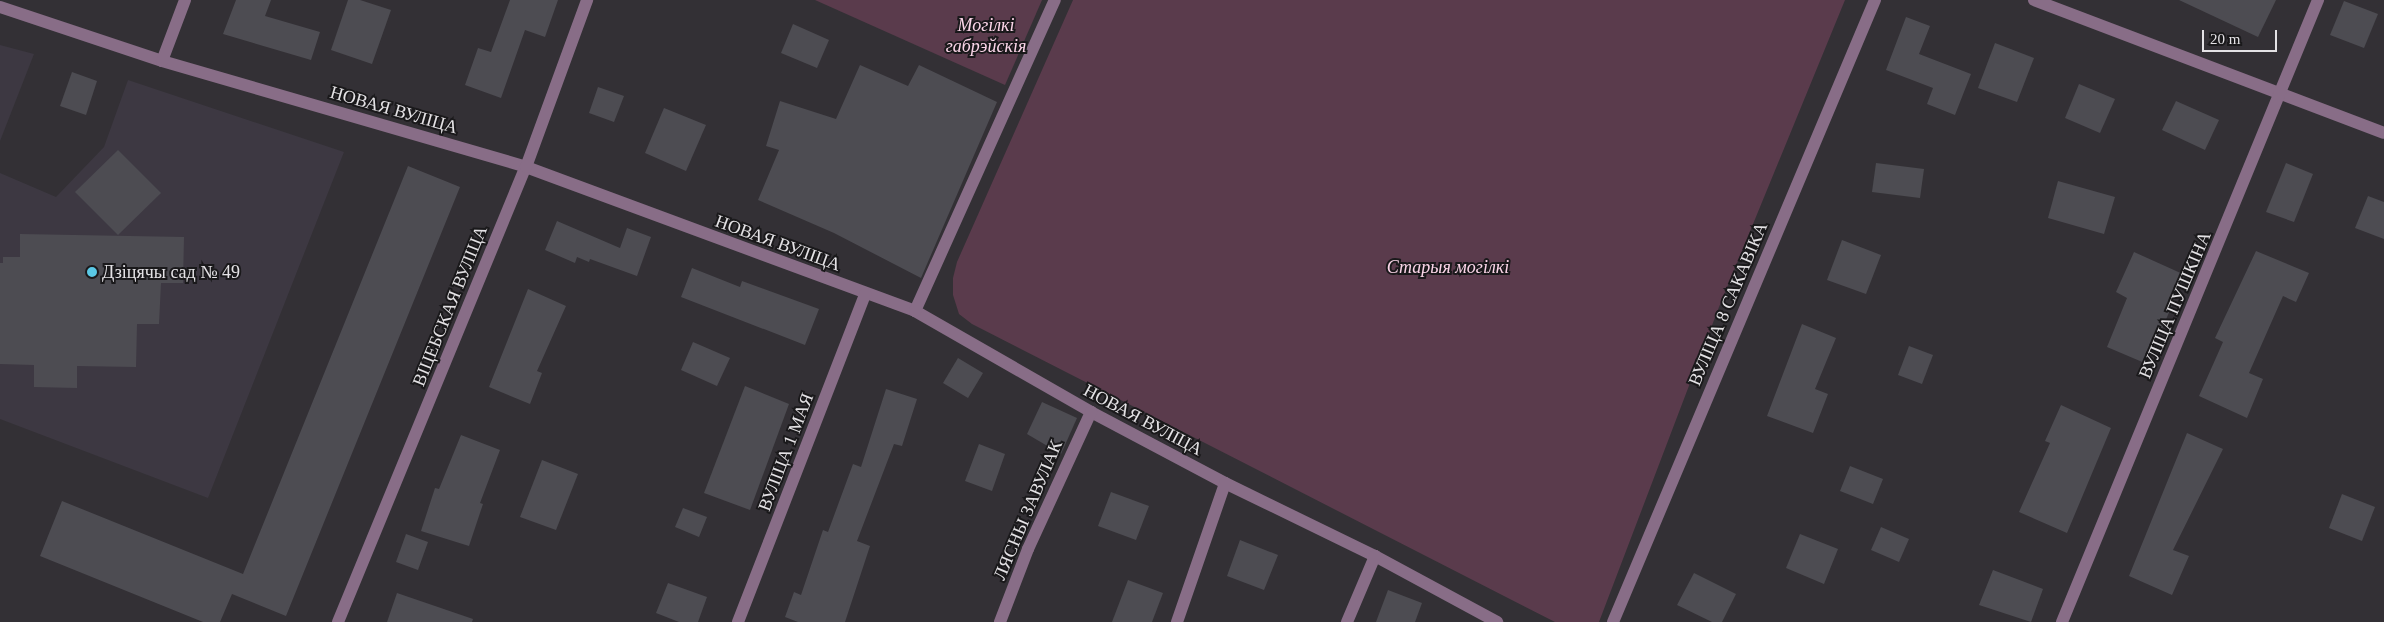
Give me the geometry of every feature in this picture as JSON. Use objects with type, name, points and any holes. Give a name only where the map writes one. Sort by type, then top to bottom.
[{"type":"street","points":[[162,61],[185,0]]},
{"type":"street","name":"ВІЦЕБСКАЯ ВУЛІЦА","points":[[338,622],[526,167],[586,0]]},
{"type":"street","points":[[915,311],[1055,0]]},
{"type":"street","name":"ВУЛІЦА 8 САКАВІКА","points":[[1613,622],[1875,0]]},
{"type":"street","points":[[2034,0],[2384,133]]},
{"type":"street","name":"ВУЛІЦА ПУШКІНА","points":[[2062,622],[2282,94],[2318,0]]},
{"type":"street","name":"НОВАЯ ВУЛІЦА","points":[[0,7],[162,61],[526,167],[915,311],[1090,412],[1225,484],[1375,556],[1497,622]]},
{"type":"street","name":"ВУЛІЦА 1 МАЯ","points":[[738,622],[865,294]]},
{"type":"street","name":"ЛЯСНЫ ЗАВУЛАК","points":[[1000,622],[1028,549],[1090,412]]},
{"type":"street","points":[[1177,622],[1225,484]]},
{"type":"street","points":[[1347,622],[1375,556]]},
{"type":"shaded area","points":[[0,45],[34,54],[0,141]]},
{"type":"shaded area","points":[[128,80],[344,152],[208,498],[0,419],[0,173],[56,197],[104,147]]},
{"type":"green space","name":"Могілкі габрэйскія","points":[[815,0],[1042,0],[1005,85]]},
{"type":"green space","name":"Старыя могілкі","points":[[1073,0],[1845,0],[1719,307],[1599,622],[1555,622],[972,324],[959,314],[953,295],[953,278],[957,262]]},
{"type":"building","points":[[236,0],[271,0],[265,16],[320,32],[311,60],[223,34]]},
{"type":"building","points":[[348,0],[360,0],[391,10],[372,64],[331,50]]},
{"type":"building","points":[[510,0],[558,0],[545,37],[525,30],[501,98],[465,85],[478,48],[491,52]]},
{"type":"building","points":[[2179,0],[2276,0],[2258,37]]},
{"type":"building","points":[[2344,1],[2378,14],[2364,48],[2330,35]]},
{"type":"building","points":[[1906,17],[1930,26],[1919,54],[1971,74],[1955,115],[1927,104],[1933,88],[1886,70]]},
{"type":"building","points":[[793,24],[829,40],[817,68],[781,53]]},
{"type":"building","points":[[1995,43],[2034,58],[2017,102],[1978,88]]},
{"type":"building","points":[[860,65],[908,86],[919,65],[997,102],[921,278],[834,233],[758,200],[779,150],[766,146],[780,101],[836,119]]},
{"type":"building","points":[[72,72],[97,81],[86,115],[60,106]]},
{"type":"building","points":[[2079,84],[2115,99],[2100,133],[2065,118]]},
{"type":"building","points":[[598,87],[624,96],[614,122],[589,113]]},
{"type":"building","points":[[2176,101],[2219,120],[2205,150],[2162,130]]},
{"type":"building","points":[[664,108],[706,125],[686,171],[645,153]]},
{"type":"building","points":[[118,150],[161,193],[118,235],[75,192]]},
{"type":"building","points":[[1876,163],[1924,169],[1920,198],[1872,192]]},
{"type":"building","points":[[2286,163],[2313,174],[2294,222],[2266,212]]},
{"type":"building","points":[[408,166],[460,187],[286,616],[232,594],[220,622],[203,622],[40,556],[62,501],[243,574]]},
{"type":"building","points":[[2058,181],[2115,197],[2104,234],[2048,218]]},
{"type":"building","points":[[2368,196],[2384,202],[2384,239],[2355,228]]},
{"type":"building","points":[[557,221],[620,248],[627,228],[651,237],[637,276],[590,259],[589,262],[577,257],[575,263],[545,250]]},
{"type":"building","name":"Дзіцячы сад № 49","points":[[20,234],[184,237],[183,283],[161,283],[159,324],[137,324],[136,367],[77,366],[77,388],[34,387],[34,365],[0,364],[0,263],[3,263],[3,257],[20,257]]},
{"type":"building","points":[[1842,240],[1881,255],[1866,294],[1827,280]]},
{"type":"building","points":[[2256,251],[2309,273],[2296,302],[2283,296],[2249,373],[2263,379],[2247,418],[2199,396],[2223,342],[2215,338]]},
{"type":"building","points":[[2134,252],[2185,275],[2147,364],[2107,347],[2127,298],[2116,292]]},
{"type":"building","points":[[692,268],[740,287],[742,281],[819,309],[805,345],[681,297]]},
{"type":"building","points":[[528,289],[566,306],[537,371],[542,373],[530,404],[489,387]]},
{"type":"building","points":[[1802,324],[1836,338],[1815,389],[1828,394],[1813,433],[1767,416]]},
{"type":"building","points":[[693,342],[730,358],[717,386],[681,370]]},
{"type":"building","points":[[1909,346],[1933,355],[1922,384],[1898,375]]},
{"type":"building","points":[[958,358],[983,373],[968,398],[943,383]]},
{"type":"building","points":[[745,386],[789,404],[750,510],[704,493]]},
{"type":"building","points":[[886,389],[917,399],[902,446],[894,444],[857,541],[870,546],[845,622],[798,622],[785,617],[794,592],[801,595],[823,530],[828,532],[853,464],[861,467]]},
{"type":"building","points":[[1042,402],[1077,418],[1061,454],[1027,434]]},
{"type":"building","points":[[2061,405],[2111,428],[2067,533],[2019,512],[2050,443],[2045,441]]},
{"type":"building","points":[[2187,433],[2223,449],[2173,550],[2189,556],[2172,595],[2129,576]]},
{"type":"building","points":[[461,435],[500,450],[480,503],[483,504],[469,546],[421,531],[435,488],[439,489]]},
{"type":"building","points":[[979,444],[1005,454],[992,491],[965,481]]},
{"type":"building","points":[[542,460],[578,474],[556,530],[520,517]]},
{"type":"building","points":[[1850,466],[1883,479],[1873,504],[1840,491]]},
{"type":"building","points":[[1111,492],[1149,506],[1136,540],[1098,526]]},
{"type":"building","points":[[2342,494],[2375,507],[2362,541],[2329,528]]},
{"type":"building","points":[[683,508],[707,517],[699,537],[675,527]]},
{"type":"building","points":[[1881,527],[1909,539],[1899,562],[1871,550]]},
{"type":"building","points":[[406,534],[428,542],[418,570],[396,562]]},
{"type":"building","points":[[1800,534],[1838,549],[1824,584],[1786,568]]},
{"type":"building","points":[[1240,540],[1278,555],[1264,590],[1227,576]]},
{"type":"building","points":[[1993,570],[2043,589],[2031,622],[1979,605]]},
{"type":"building","points":[[1694,573],[1736,594],[1722,622],[1712,622],[1677,605]]},
{"type":"building","points":[[1128,580],[1163,593],[1152,622],[1112,622]]},
{"type":"building","points":[[668,583],[707,597],[698,622],[679,622],[656,613]]},
{"type":"building","points":[[1388,590],[1422,603],[1415,622],[1376,622]]},
{"type":"building","points":[[397,593],[473,619],[472,622],[387,622]]},
{"type":"place","name":"Дзіцячы сад № 49","points":[[92,272]]}]
